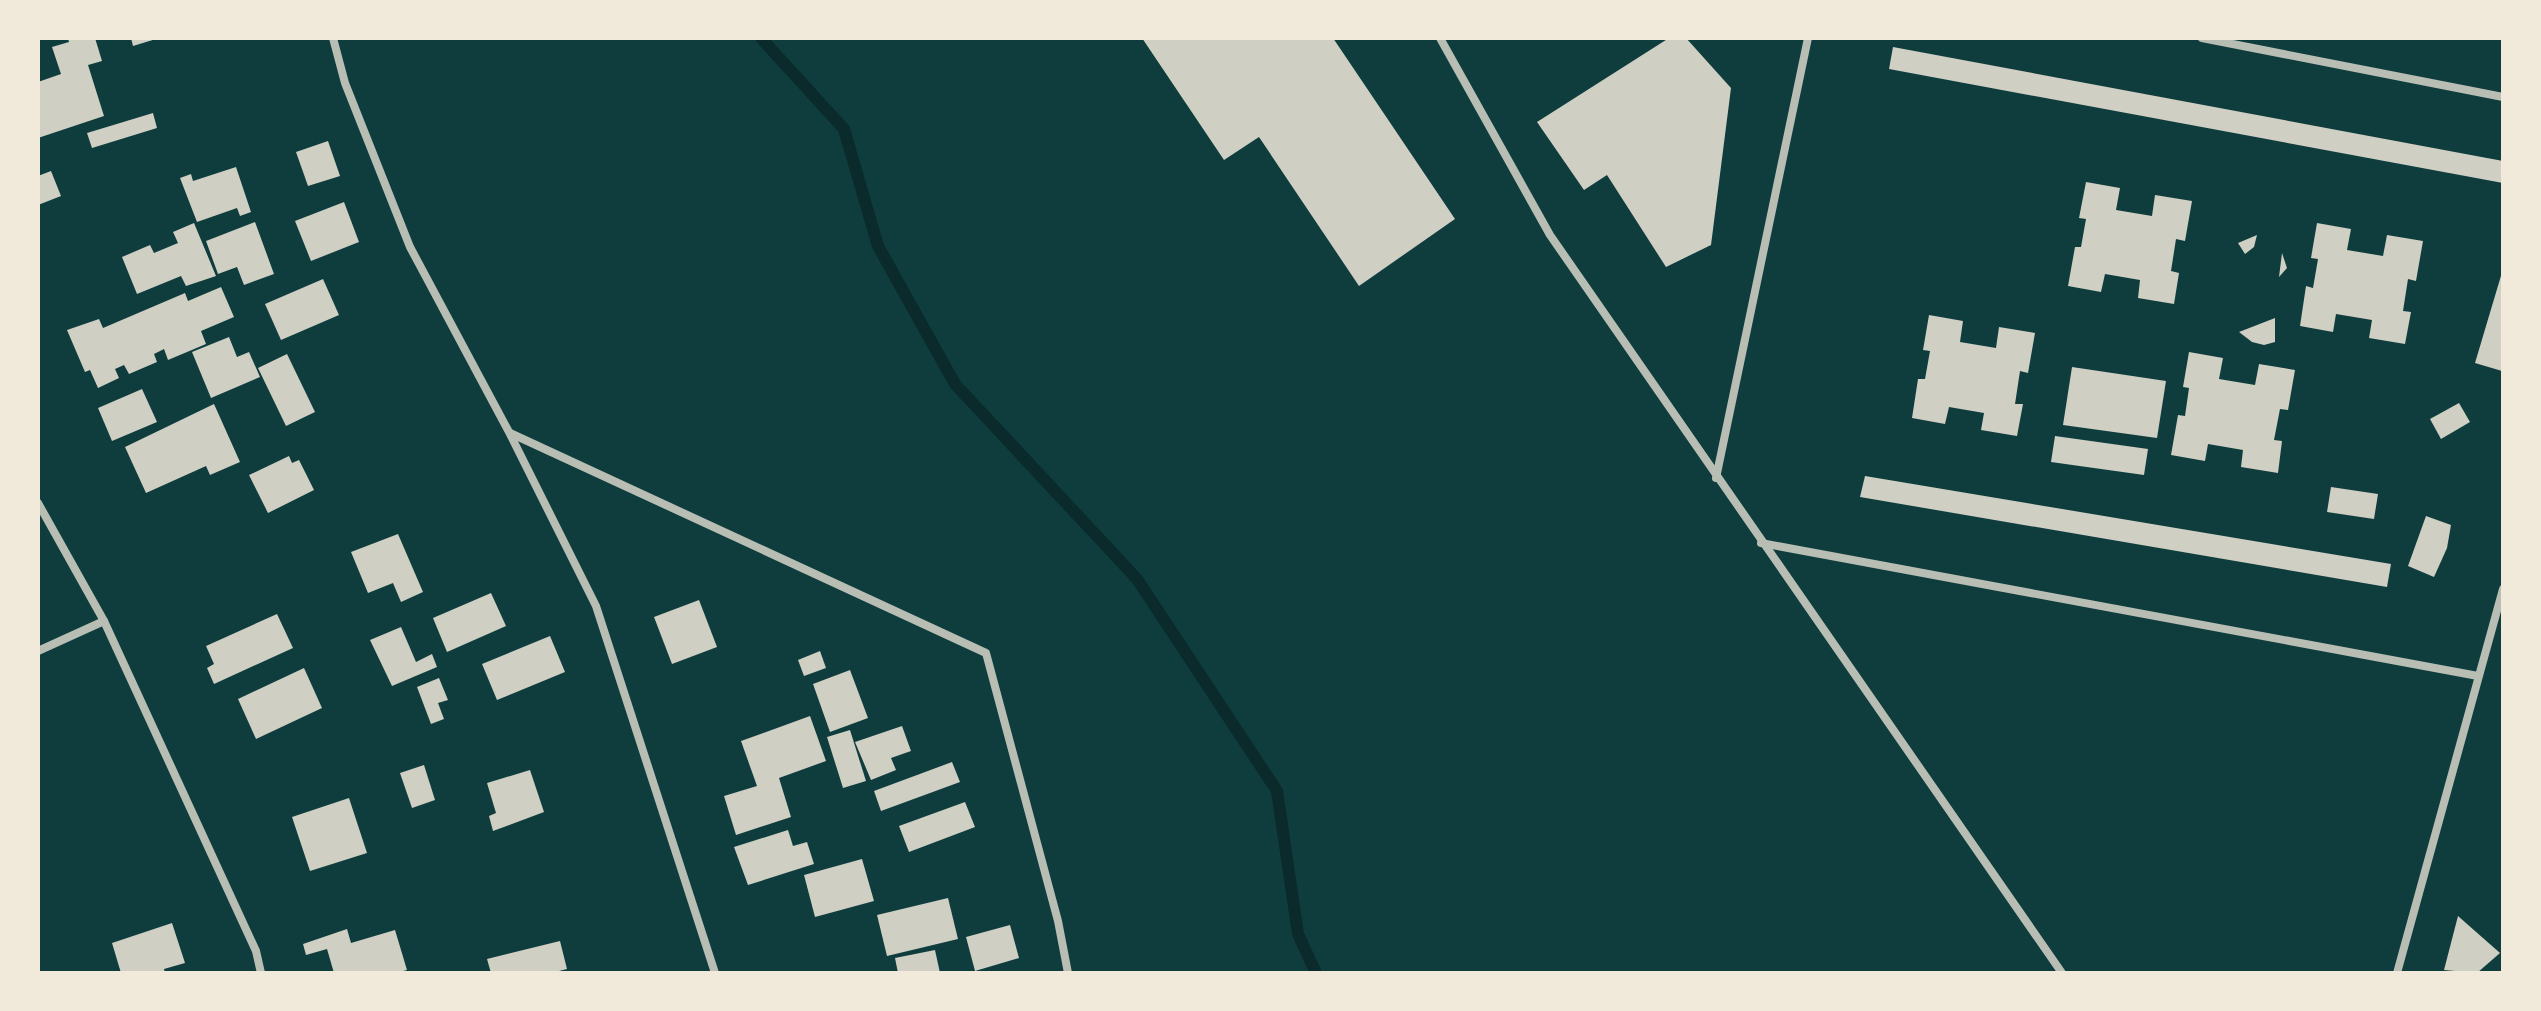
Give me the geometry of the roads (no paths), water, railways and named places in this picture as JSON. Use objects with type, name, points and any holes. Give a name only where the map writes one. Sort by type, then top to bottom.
[{"type":"street","points":[[333,38],[345,83],[410,247],[509,432],[596,606],[715,973]]},
{"type":"street","points":[[1440,38],[1550,235],[2062,973]]},
{"type":"street","points":[[1716,478],[1808,38]]},
{"type":"street","points":[[2202,38],[2503,97]]},
{"type":"street","points":[[509,432],[986,653],[1058,921],[1068,973]]},
{"type":"street","points":[[38,503],[104,621],[256,951],[261,973]]},
{"type":"street","points":[[1761,543],[2478,676]]},
{"type":"street","points":[[2397,973],[2503,589]]},
{"type":"street","points":[[38,651],[104,621]]},
{"type":"waterway","points":[[761,38],[844,129],[878,246],[955,384],[1137,579],[1277,791],[1298,934],[1316,973]]}]
